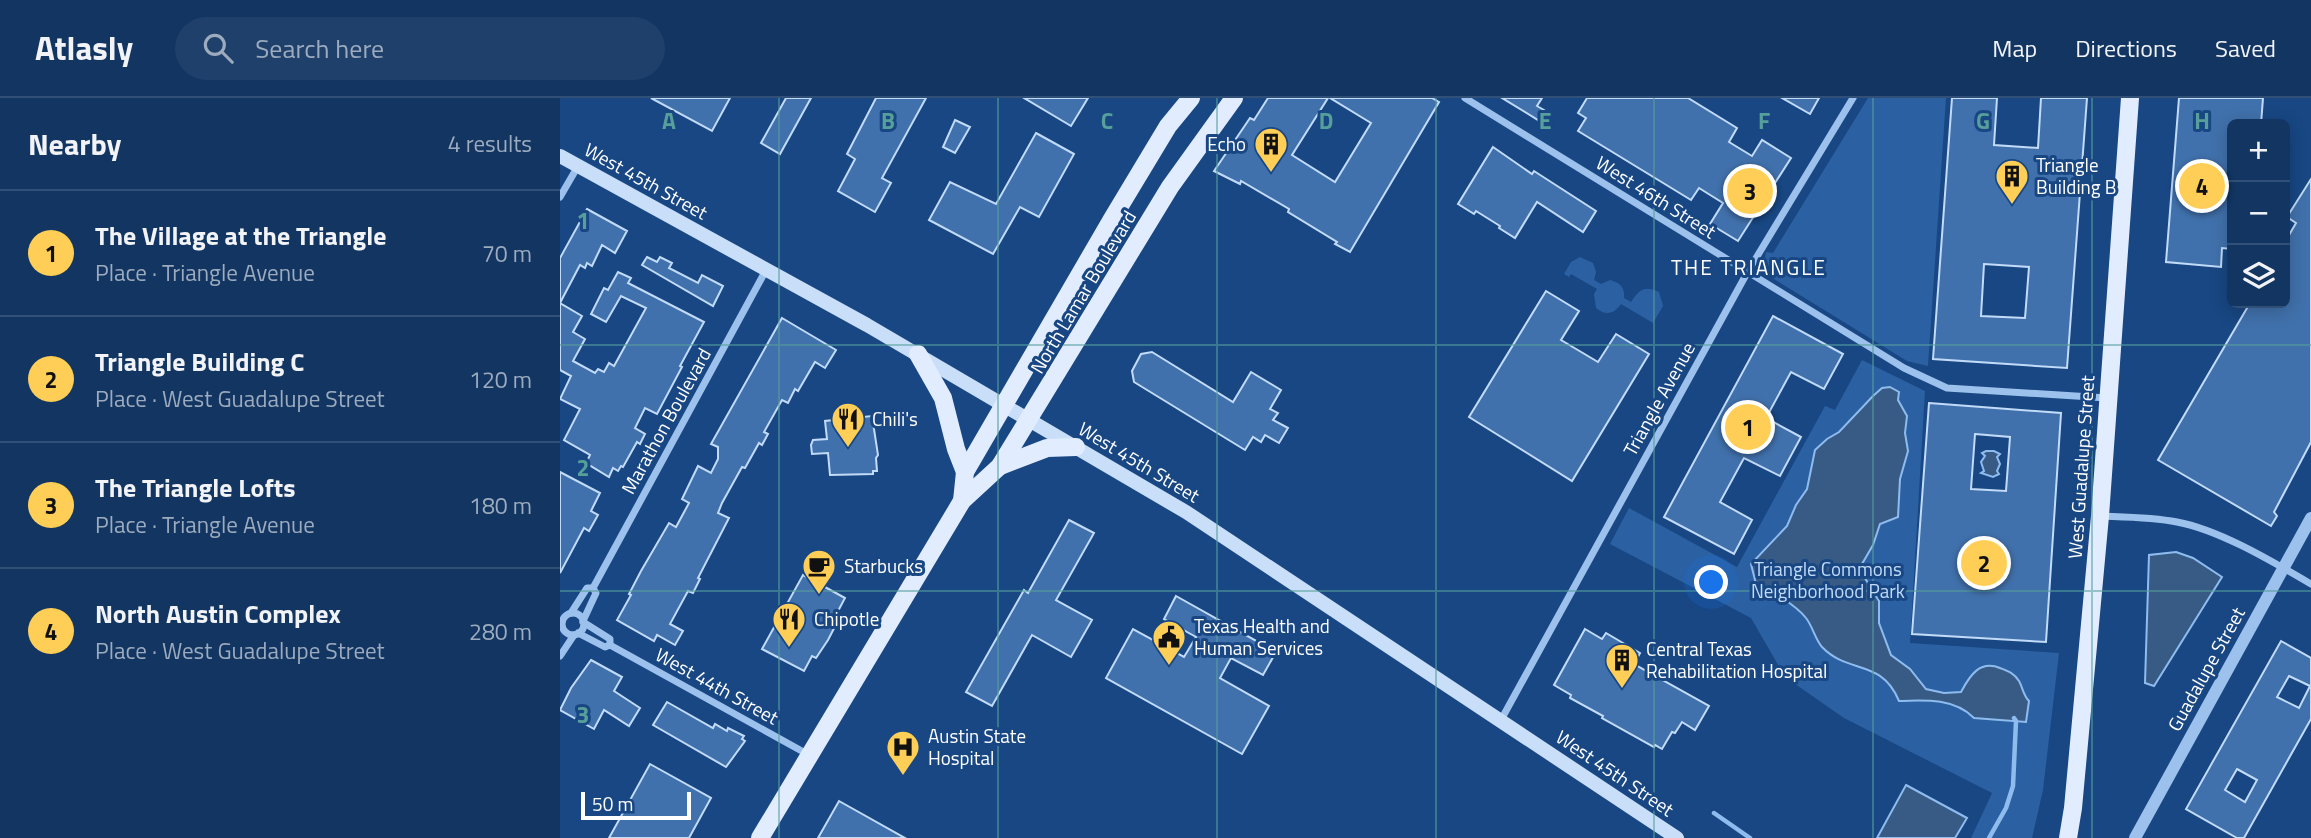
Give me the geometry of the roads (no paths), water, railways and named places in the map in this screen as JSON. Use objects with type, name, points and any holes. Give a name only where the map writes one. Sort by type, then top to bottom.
[{"type":"main road","name":"North Lamar Boulevard","points":[[962,501],[965,472],[1168,126],[1191,98]]},
{"type":"main road","name":"North Lamar Boulevard","points":[[760,838],[962,501],[1000,466],[1170,187],[1234,98]]},
{"type":"main road","name":"West Guadalupe Street","points":[[2068,838],[2100,516],[2130,98]]},
{"type":"main road","name":"West 45th Street","points":[[560,156],[918,354],[1186,512],[1677,838]]},
{"type":"main road","points":[[918,354],[943,398],[965,472]]},
{"type":"main road","points":[[1000,466],[1048,448],[1076,447]]},
{"type":"street","name":"West 46th Street","points":[[1465,98],[1905,369],[1947,388],[2107,398]]},
{"type":"street","name":"Triangle Avenue","points":[[1500,720],[1746,273],[1853,98]]},
{"type":"street","points":[[560,198],[578,166]]},
{"type":"street","name":"Marathon Boulevard","points":[[593,588],[766,270]]},
{"type":"street","points":[[2100,516],[2158,519],[2198,528],[2284,568],[2311,584]]},
{"type":"street","name":"Guadalupe Street","points":[[2135,838],[2311,518]]},
{"type":"street","name":"Marathon Boulevard","points":[[571,614],[587,588],[593,588]]},
{"type":"street","name":"Marathon Boulevard","points":[[583,622],[596,593],[593,588]]},
{"type":"street","points":[[560,611],[578,615],[583,622],[582,628],[560,656]]},
{"type":"street","points":[[571,614],[564,618],[561,628],[567,633],[576,634]]},
{"type":"street","name":"West 44th Street","points":[[583,622],[610,639],[610,645]]},
{"type":"street","name":"West 44th Street","points":[[576,634],[605,647],[610,645],[809,756]]},
{"type":"waterway","points":[[1989,838],[2006,808],[2013,786],[2014,718]]},
{"type":"waterway","points":[[1714,813],[1750,838]]},
{"type":"place","name":"Echo","points":[[1271,174]]},
{"type":"place","name":"North Austin Complex","points":[[2202,186]]},
{"type":"place","name":"The Triangle Lofts","points":[[1750,191]]},
{"type":"place","name":"Triangle Building B","points":[[2012,206]]},
{"type":"place","name":"The Village at the Triangle","points":[[1748,427]]},
{"type":"place","name":"Chili's","points":[[848,449]]},
{"type":"place","name":"Triangle Building C","points":[[1984,563]]},
{"type":"place","name":"Starbucks","points":[[819,596]]},
{"type":"place","name":"Chipotle","points":[[789,649]]},
{"type":"place","name":"Texas Health and Human Services","points":[[1169,667]]},
{"type":"place","name":"Central Texas Rehabilitation Hospital","points":[[1622,690]]},
{"type":"place","name":"Austin State Hospital","points":[[903,777]]},
{"type":"district","name":"THE TRIANGLE","points":[[1749,268]]},
{"type":"park label","name":"Triangle Commons Neighborhood Park","points":[[1828,580]]}]
